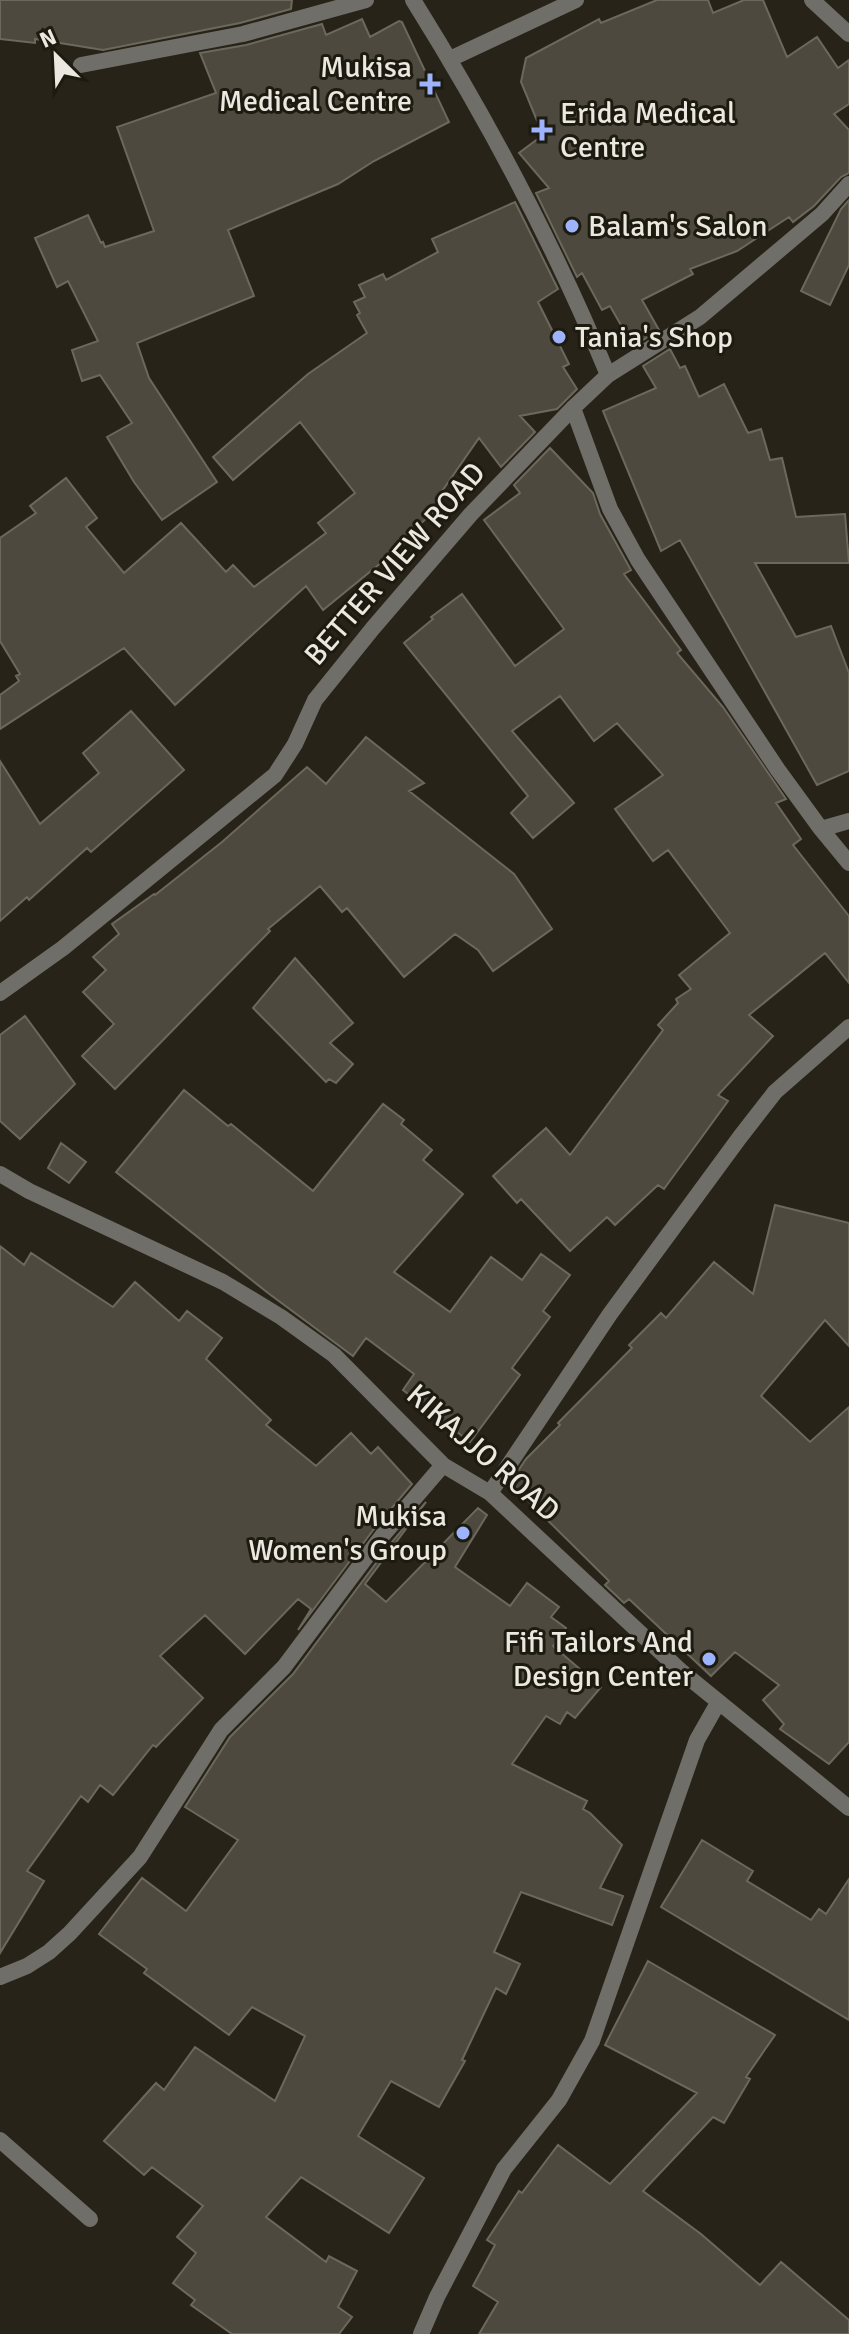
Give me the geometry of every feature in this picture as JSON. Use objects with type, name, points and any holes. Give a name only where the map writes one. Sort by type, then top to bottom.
[{"type":"street","points":[[81,65],[243,34],[366,0]]},
{"type":"street","points":[[413,0],[450,59],[526,197],[578,302],[608,375]]},
{"type":"street","points":[[450,59],[576,0]]},
{"type":"street","points":[[812,0],[849,34]]},
{"type":"street","name":"BETTER VIEW ROAD","points":[[0,993],[63,948],[275,775],[295,744],[315,700],[373,628],[471,514],[573,408],[608,375],[700,317],[822,214],[849,184]]},
{"type":"street","points":[[573,408],[610,509],[638,560],[778,770],[849,863]]},
{"type":"street","points":[[821,829],[849,821]]},
{"type":"street","points":[[490,1493],[610,1314],[740,1137],[775,1092],[849,1027]]},
{"type":"street","name":"KIKAJJO ROAD","points":[[0,1174],[29,1191],[223,1282],[281,1317],[334,1355],[443,1465],[490,1493],[718,1703],[849,1808]]},
{"type":"street","points":[[0,1977],[27,1966],[49,1952],[140,1857],[221,1730],[284,1667],[382,1536],[443,1465]]},
{"type":"street","points":[[421,2334],[504,2169],[559,2100],[587,2052],[697,1740],[718,1703]]},
{"type":"street","points":[[0,2140],[90,2219]]},
{"type":"building","points":[[0,0],[292,0],[291,9],[240,23],[103,50],[35,39],[35,43],[0,39]]},
{"type":"building","points":[[657,0],[708,0],[713,13],[744,0],[763,0],[787,57],[817,37],[838,68],[849,60],[849,104],[834,114],[849,130],[849,173],[793,222],[789,217],[737,251],[690,269],[693,274],[642,300],[659,330],[633,346],[610,306],[602,310],[582,273],[577,277],[536,193],[549,188],[519,153],[543,135],[521,82],[526,58],[599,19],[601,23]]},
{"type":"building","points":[[362,19],[370,37],[402,22],[449,122],[374,161],[338,184],[228,230],[254,296],[137,343],[149,378],[217,482],[162,520],[107,437],[132,423],[100,375],[82,381],[72,350],[98,341],[68,281],[57,287],[35,238],[88,215],[105,247],[154,231],[117,127],[216,93],[200,53],[246,45],[322,24],[326,35]]},
{"type":"building","points":[[849,200],[849,265],[830,305],[801,291],[841,209]]},
{"type":"building","points":[[515,202],[558,289],[538,302],[569,364],[563,367],[577,389],[557,409],[520,416],[535,432],[501,467],[479,438],[438,497],[443,503],[417,527],[420,531],[323,610],[306,586],[175,705],[124,648],[0,729],[0,695],[19,681],[16,676],[20,674],[0,641],[0,538],[36,513],[30,506],[66,478],[97,518],[86,527],[124,573],[181,523],[226,572],[233,565],[254,587],[326,533],[318,523],[355,493],[300,422],[233,480],[213,457],[308,374],[367,333],[354,302],[365,297],[359,285],[383,274],[386,280],[438,252],[432,239]]},
{"type":"building","points":[[670,349],[680,368],[685,366],[699,397],[724,384],[748,433],[761,429],[770,460],[782,458],[796,517],[845,514],[849,563],[755,563],[796,637],[831,626],[849,673],[849,771],[817,785],[680,540],[661,551],[603,411],[656,388],[643,366]]},
{"type":"building","points":[[550,448],[593,493],[600,514],[631,570],[624,574],[681,650],[677,653],[723,707],[786,799],[776,803],[801,839],[793,845],[849,916],[849,983],[825,953],[749,1015],[773,1036],[718,1095],[728,1101],[664,1189],[658,1185],[615,1225],[607,1217],[570,1251],[521,1199],[517,1203],[493,1176],[546,1128],[570,1155],[663,1030],[658,1025],[678,1003],[676,999],[691,989],[679,975],[730,933],[668,850],[653,861],[615,809],[663,775],[617,723],[594,741],[560,696],[512,731],[574,803],[533,838],[511,813],[528,796],[404,643],[433,619],[431,617],[462,594],[515,666],[564,629],[484,520],[520,493],[514,485]]},
{"type":"building","points":[[131,711],[184,770],[91,852],[87,848],[29,900],[27,897],[0,921],[0,761],[40,824],[99,773],[83,753]]},
{"type":"building","points":[[366,737],[424,783],[409,791],[514,874],[552,929],[493,971],[478,950],[455,934],[404,977],[347,908],[342,912],[320,886],[268,929],[270,931],[115,1089],[82,1056],[114,1024],[83,992],[106,970],[93,957],[119,934],[112,924],[155,895],[222,842],[307,767],[326,784]]},
{"type":"building","points":[[295,958],[353,1023],[330,1043],[353,1064],[336,1083],[329,1079],[326,1082],[253,1008]]},
{"type":"building","points":[[25,1016],[75,1084],[20,1139],[0,1121],[0,1035]]},
{"type":"building","points":[[184,1090],[313,1191],[383,1104],[404,1120],[401,1124],[432,1150],[423,1160],[463,1194],[394,1272],[450,1312],[491,1257],[522,1280],[541,1254],[570,1275],[543,1311],[550,1317],[512,1368],[520,1375],[470,1442],[403,1390],[414,1374],[366,1338],[353,1356],[116,1172]]},
{"type":"building","points":[[61,1143],[86,1162],[69,1183],[48,1168]]},
{"type":"building","points":[[775,1205],[849,1223],[849,1346],[825,1320],[761,1396],[810,1442],[849,1407],[849,1742],[829,1764],[780,1729],[784,1724],[763,1700],[779,1685],[735,1652],[711,1676],[629,1599],[624,1603],[605,1585],[609,1581],[510,1483],[526,1459],[560,1425],[558,1423],[632,1348],[629,1345],[661,1313],[666,1318],[714,1262],[753,1294]]},
{"type":"building","points":[[0,1246],[24,1265],[31,1253],[113,1307],[135,1282],[179,1321],[187,1311],[222,1338],[206,1359],[271,1420],[266,1425],[316,1466],[351,1433],[371,1454],[378,1447],[412,1484],[298,1630],[311,1609],[298,1599],[245,1654],[205,1615],[160,1656],[203,1698],[156,1747],[153,1745],[113,1795],[100,1785],[88,1802],[81,1796],[27,1871],[44,1881],[0,1953]]},
{"type":"building","points":[[426,1502],[365,1584],[386,1602],[478,1508],[487,1515],[455,1567],[510,1606],[527,1583],[559,1607],[551,1617],[566,1628],[553,1646],[601,1687],[575,1718],[567,1712],[560,1724],[546,1716],[512,1764],[587,1801],[583,1809],[622,1845],[600,1888],[623,1896],[612,1925],[521,1892],[494,1952],[520,1964],[506,1994],[496,1988],[462,2060],[465,2061],[439,2107],[391,2081],[358,2136],[424,2178],[389,2233],[301,2177],[266,2217],[326,2262],[329,2256],[357,2271],[338,2307],[352,2317],[339,2334],[232,2334],[191,2305],[195,2300],[173,2283],[196,2253],[177,2237],[203,2206],[152,2167],[144,2175],[104,2141],[156,2083],[164,2090],[195,2047],[275,2101],[305,2036],[252,2007],[229,2035],[144,1973],[147,1969],[99,1934],[142,1878],[186,1911],[238,1840],[185,1807],[230,1737],[293,1674],[391,1543]]},
{"type":"building","points":[[702,1840],[753,1871],[747,1881],[811,1920],[819,1909],[826,1914],[849,1879],[849,2020],[661,1907]]},
{"type":"building","points":[[648,1961],[775,2035],[746,2077],[750,2079],[724,2123],[713,2117],[643,2191],[701,2234],[760,2285],[781,2262],[849,2320],[849,2334],[479,2334],[498,2302],[473,2286],[495,2245],[487,2240],[519,2191],[522,2193],[558,2145],[610,2184],[697,2093],[605,2045]]},
{"type":"place","name":"Mukisa Medical Centre","points":[[430,84]]},
{"type":"place","name":"Erida Medical Centre","points":[[542,130]]},
{"type":"place","name":"Balam's Salon","points":[[572,226]]},
{"type":"place","name":"Tania's Shop","points":[[559,337]]},
{"type":"place","name":"Mukisa Women's Group","points":[[463,1533]]},
{"type":"place","name":"Fifi Tailors And Design Center","points":[[709,1659]]}]
